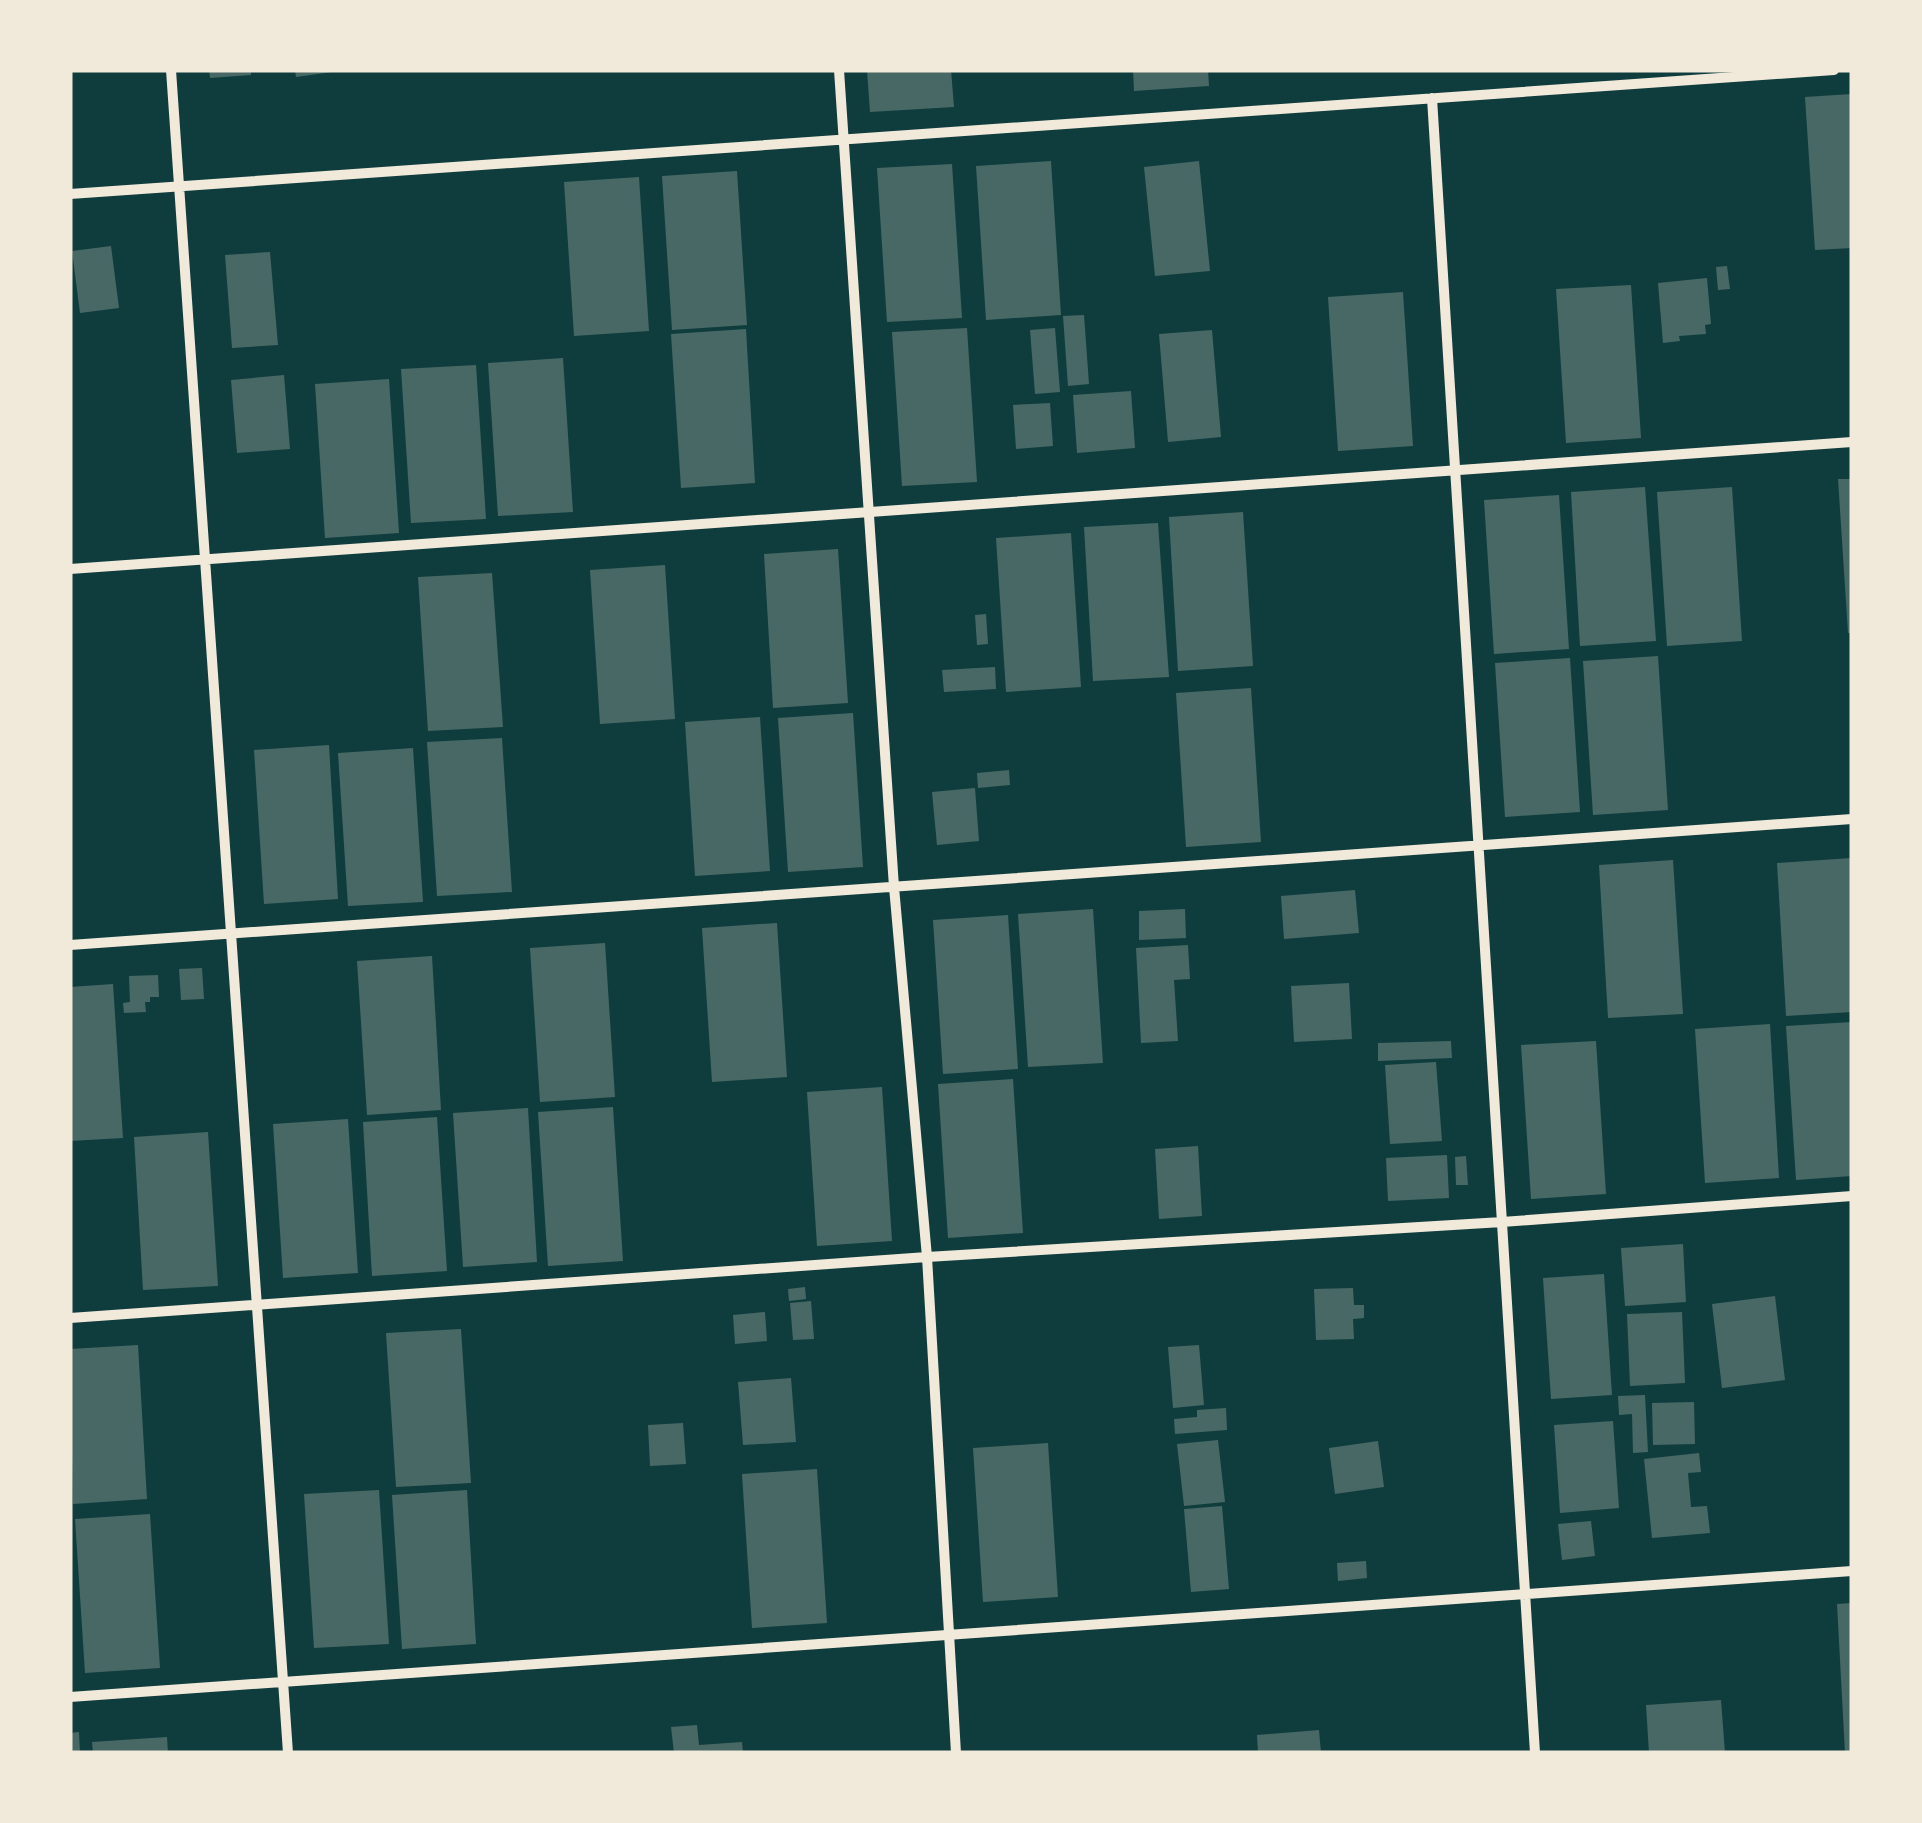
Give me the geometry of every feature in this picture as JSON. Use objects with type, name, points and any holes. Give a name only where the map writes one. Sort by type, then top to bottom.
[{"type":"street","points":[[171,70],[288,1753]]},
{"type":"street","points":[[840,70],[894,887],[926,1257],[956,1753]]},
{"type":"street","points":[[70,194],[1834,70]]},
{"type":"street","points":[[1432,98],[1535,1753]]},
{"type":"street","points":[[70,569],[1852,442]]},
{"type":"street","points":[[70,945],[1852,820]]},
{"type":"street","points":[[70,1318],[1852,1196]]},
{"type":"street","points":[[70,1698],[1852,1571]]},
{"type":"building","points":[[209,70],[251,70],[251,75],[210,78]]},
{"type":"building","points":[[295,70],[332,70],[332,72],[296,77]]},
{"type":"building","points":[[867,70],[951,70],[954,107],[870,112]]},
{"type":"building","points":[[1133,70],[1208,70],[1209,86],[1134,91]]},
{"type":"building","points":[[1852,94],[1852,248],[1815,250],[1805,97]]},
{"type":"building","points":[[1051,161],[1061,315],[986,320],[976,166]]},
{"type":"building","points":[[1199,161],[1210,271],[1155,276],[1144,167]]},
{"type":"building","points":[[952,164],[962,318],[887,322],[877,168]]},
{"type":"building","points":[[737,171],[747,325],[672,330],[662,176]]},
{"type":"building","points":[[639,177],[649,331],[574,336],[564,182]]},
{"type":"building","points":[[111,246],[119,308],[80,313],[72,251]]},
{"type":"building","points":[[270,252],[278,345],[232,348],[225,255]]},
{"type":"building","points":[[1727,266],[1730,289],[1718,290],[1716,267]]},
{"type":"building","points":[[1707,278],[1711,324],[1705,325],[1706,334],[1679,336],[1680,341],[1663,343],[1658,283]]},
{"type":"building","points":[[1631,285],[1641,438],[1566,443],[1556,289]]},
{"type":"building","points":[[1403,292],[1413,446],[1338,451],[1328,297]]},
{"type":"building","points":[[1084,315],[1089,384],[1068,386],[1063,316]]},
{"type":"building","points":[[967,328],[977,482],[902,486],[892,332]]},
{"type":"building","points":[[1055,328],[1060,392],[1035,394],[1030,330]]},
{"type":"building","points":[[746,329],[755,483],[681,488],[671,334]]},
{"type":"building","points":[[1212,330],[1221,437],[1168,442],[1159,334]]},
{"type":"building","points":[[563,358],[573,512],[498,516],[488,363]]},
{"type":"building","points":[[476,365],[486,519],[411,523],[401,369]]},
{"type":"building","points":[[284,375],[290,449],[237,453],[231,380]]},
{"type":"building","points":[[389,379],[399,533],[325,538],[315,384]]},
{"type":"building","points":[[1131,391],[1135,448],[1077,453],[1073,395]]},
{"type":"building","points":[[1050,403],[1053,446],[1016,449],[1013,405]]},
{"type":"building","points":[[1838,479],[1852,479],[1852,633],[1848,633]]},
{"type":"building","points":[[1645,487],[1656,641],[1580,646],[1571,492]]},
{"type":"building","points":[[1732,487],[1742,641],[1667,646],[1657,492]]},
{"type":"building","points":[[1559,495],[1569,649],[1494,654],[1484,500]]},
{"type":"building","points":[[1243,512],[1253,666],[1178,671],[1169,517]]},
{"type":"building","points":[[1158,523],[1169,677],[1093,681],[1084,527]]},
{"type":"building","points":[[1071,533],[1081,687],[1006,692],[996,538]]},
{"type":"building","points":[[838,549],[848,703],[773,708],[764,554]]},
{"type":"building","points":[[665,565],[675,719],[600,724],[590,570]]},
{"type":"building","points":[[492,573],[503,727],[428,731],[418,577]]},
{"type":"building","points":[[986,614],[988,644],[977,645],[975,615]]},
{"type":"building","points":[[1658,656],[1668,810],[1593,815],[1583,661]]},
{"type":"building","points":[[1570,658],[1580,812],[1505,817],[1495,663]]},
{"type":"building","points":[[995,667],[996,689],[944,692],[942,670]]},
{"type":"building","points":[[1251,688],[1261,842],[1186,847],[1176,693]]},
{"type":"building","points":[[853,713],[863,867],[788,872],[778,718]]},
{"type":"building","points":[[760,717],[770,871],[695,876],[685,722]]},
{"type":"building","points":[[502,738],[512,892],[437,896],[427,742]]},
{"type":"building","points":[[329,745],[338,899],[264,904],[254,750]]},
{"type":"building","points":[[413,748],[423,902],[348,906],[338,753]]},
{"type":"building","points":[[1009,770],[1010,785],[978,788],[977,773]]},
{"type":"building","points":[[975,788],[979,841],[937,845],[932,792]]},
{"type":"building","points":[[1851,858],[1852,1012],[1786,1016],[1777,863]]},
{"type":"building","points":[[1673,860],[1683,1014],[1608,1018],[1599,865]]},
{"type":"building","points":[[1355,890],[1359,933],[1284,939],[1281,896]]},
{"type":"building","points":[[1093,909],[1103,1063],[1028,1067],[1018,914]]},
{"type":"building","points":[[1185,909],[1186,938],[1139,940],[1139,911]]},
{"type":"building","points":[[1008,915],[1018,1069],[943,1074],[933,920]]},
{"type":"building","points":[[777,923],[787,1077],[712,1082],[702,928]]},
{"type":"building","points":[[605,943],[615,1097],[540,1102],[530,948]]},
{"type":"building","points":[[1188,945],[1190,979],[1174,980],[1178,1041],[1141,1043],[1136,948]]},
{"type":"building","points":[[432,956],[441,1110],[367,1115],[357,961]]},
{"type":"building","points":[[202,968],[204,999],[181,1000],[179,969]]},
{"type":"building","points":[[158,975],[159,997],[150,997],[150,1002],[145,1002],[146,1012],[124,1013],[123,1003],[130,1002],[129,976]]},
{"type":"building","points":[[1349,983],[1352,1039],[1294,1042],[1291,986]]},
{"type":"building","points":[[113,984],[123,1138],[70,1141],[70,987]]},
{"type":"building","points":[[1852,1022],[1852,1176],[1796,1180],[1786,1026]]},
{"type":"building","points":[[1770,1024],[1779,1178],[1705,1183],[1695,1029]]},
{"type":"building","points":[[1451,1041],[1452,1058],[1378,1061],[1378,1043]]},
{"type":"building","points":[[1596,1041],[1606,1194],[1531,1199],[1521,1045]]},
{"type":"building","points":[[1436,1062],[1442,1141],[1390,1144],[1385,1065]]},
{"type":"building","points":[[1013,1079],[1023,1233],[948,1238],[938,1084]]},
{"type":"building","points":[[882,1087],[892,1241],[817,1246],[807,1092]]},
{"type":"building","points":[[613,1107],[623,1261],[548,1266],[538,1112]]},
{"type":"building","points":[[528,1108],[537,1262],[463,1267],[453,1113]]},
{"type":"building","points":[[437,1117],[447,1271],[372,1276],[363,1122]]},
{"type":"building","points":[[348,1119],[358,1273],[283,1278],[273,1124]]},
{"type":"building","points":[[208,1132],[218,1286],[143,1290],[134,1137]]},
{"type":"building","points":[[1198,1146],[1202,1216],[1159,1219],[1155,1149]]},
{"type":"building","points":[[1447,1155],[1449,1198],[1388,1201],[1386,1158]]},
{"type":"building","points":[[1466,1156],[1468,1185],[1456,1185],[1455,1157]]},
{"type":"building","points":[[1683,1244],[1686,1302],[1625,1306],[1621,1248]]},
{"type":"building","points":[[1604,1274],[1612,1395],[1551,1399],[1543,1278]]},
{"type":"building","points":[[805,1287],[806,1299],[789,1301],[788,1289]]},
{"type":"building","points":[[1353,1288],[1354,1305],[1364,1305],[1364,1318],[1353,1319],[1354,1339],[1316,1340],[1314,1289]]},
{"type":"building","points":[[1775,1296],[1785,1380],[1722,1388],[1712,1304]]},
{"type":"building","points":[[811,1301],[814,1339],[793,1340],[790,1303]]},
{"type":"building","points":[[765,1312],[767,1341],[735,1344],[733,1315]]},
{"type":"building","points":[[1682,1312],[1685,1383],[1630,1386],[1627,1314]]},
{"type":"building","points":[[461,1329],[471,1483],[396,1487],[386,1333]]},
{"type":"building","points":[[138,1345],[147,1499],[73,1504],[70,1349]]},
{"type":"building","points":[[1199,1345],[1204,1405],[1173,1408],[1168,1347]]},
{"type":"building","points":[[791,1378],[796,1442],[743,1445],[738,1382]]},
{"type":"building","points":[[1645,1395],[1648,1452],[1633,1453],[1632,1414],[1619,1415],[1618,1396]]},
{"type":"building","points":[[1694,1402],[1695,1444],[1653,1445],[1652,1403]]},
{"type":"building","points":[[1226,1408],[1227,1430],[1175,1434],[1174,1419],[1197,1417],[1197,1410]]},
{"type":"building","points":[[1613,1421],[1619,1508],[1560,1513],[1554,1425]]},
{"type":"building","points":[[683,1423],[686,1464],[650,1466],[648,1425]]},
{"type":"building","points":[[1218,1440],[1225,1502],[1184,1506],[1177,1444]]},
{"type":"building","points":[[1378,1441],[1384,1487],[1335,1494],[1329,1448]]},
{"type":"building","points":[[1048,1443],[1058,1597],[983,1602],[973,1448]]},
{"type":"building","points":[[1699,1453],[1701,1472],[1688,1473],[1691,1507],[1707,1506],[1710,1533],[1652,1538],[1644,1459]]},
{"type":"building","points":[[817,1469],[827,1623],[752,1628],[742,1474]]},
{"type":"building","points":[[379,1490],[389,1644],[314,1648],[304,1494]]},
{"type":"building","points":[[467,1490],[476,1644],[402,1649],[392,1495]]},
{"type":"building","points":[[1222,1506],[1229,1589],[1191,1592],[1184,1509]]},
{"type":"building","points":[[150,1514],[160,1668],[85,1673],[75,1519]]},
{"type":"building","points":[[1591,1521],[1595,1556],[1562,1560],[1558,1524]]},
{"type":"building","points":[[1366,1561],[1367,1578],[1338,1581],[1337,1563]]},
{"type":"building","points":[[1852,1603],[1852,1753],[1845,1753],[1837,1604]]},
{"type":"building","points":[[1721,1700],[1725,1753],[1649,1753],[1646,1705]]},
{"type":"building","points":[[697,1725],[699,1745],[742,1742],[743,1753],[674,1753],[671,1727]]},
{"type":"building","points":[[1319,1730],[1321,1753],[1258,1753],[1257,1735]]},
{"type":"building","points":[[79,1732],[80,1753],[70,1753],[70,1733]]},
{"type":"building","points":[[167,1737],[168,1753],[93,1753],[92,1742]]}]
